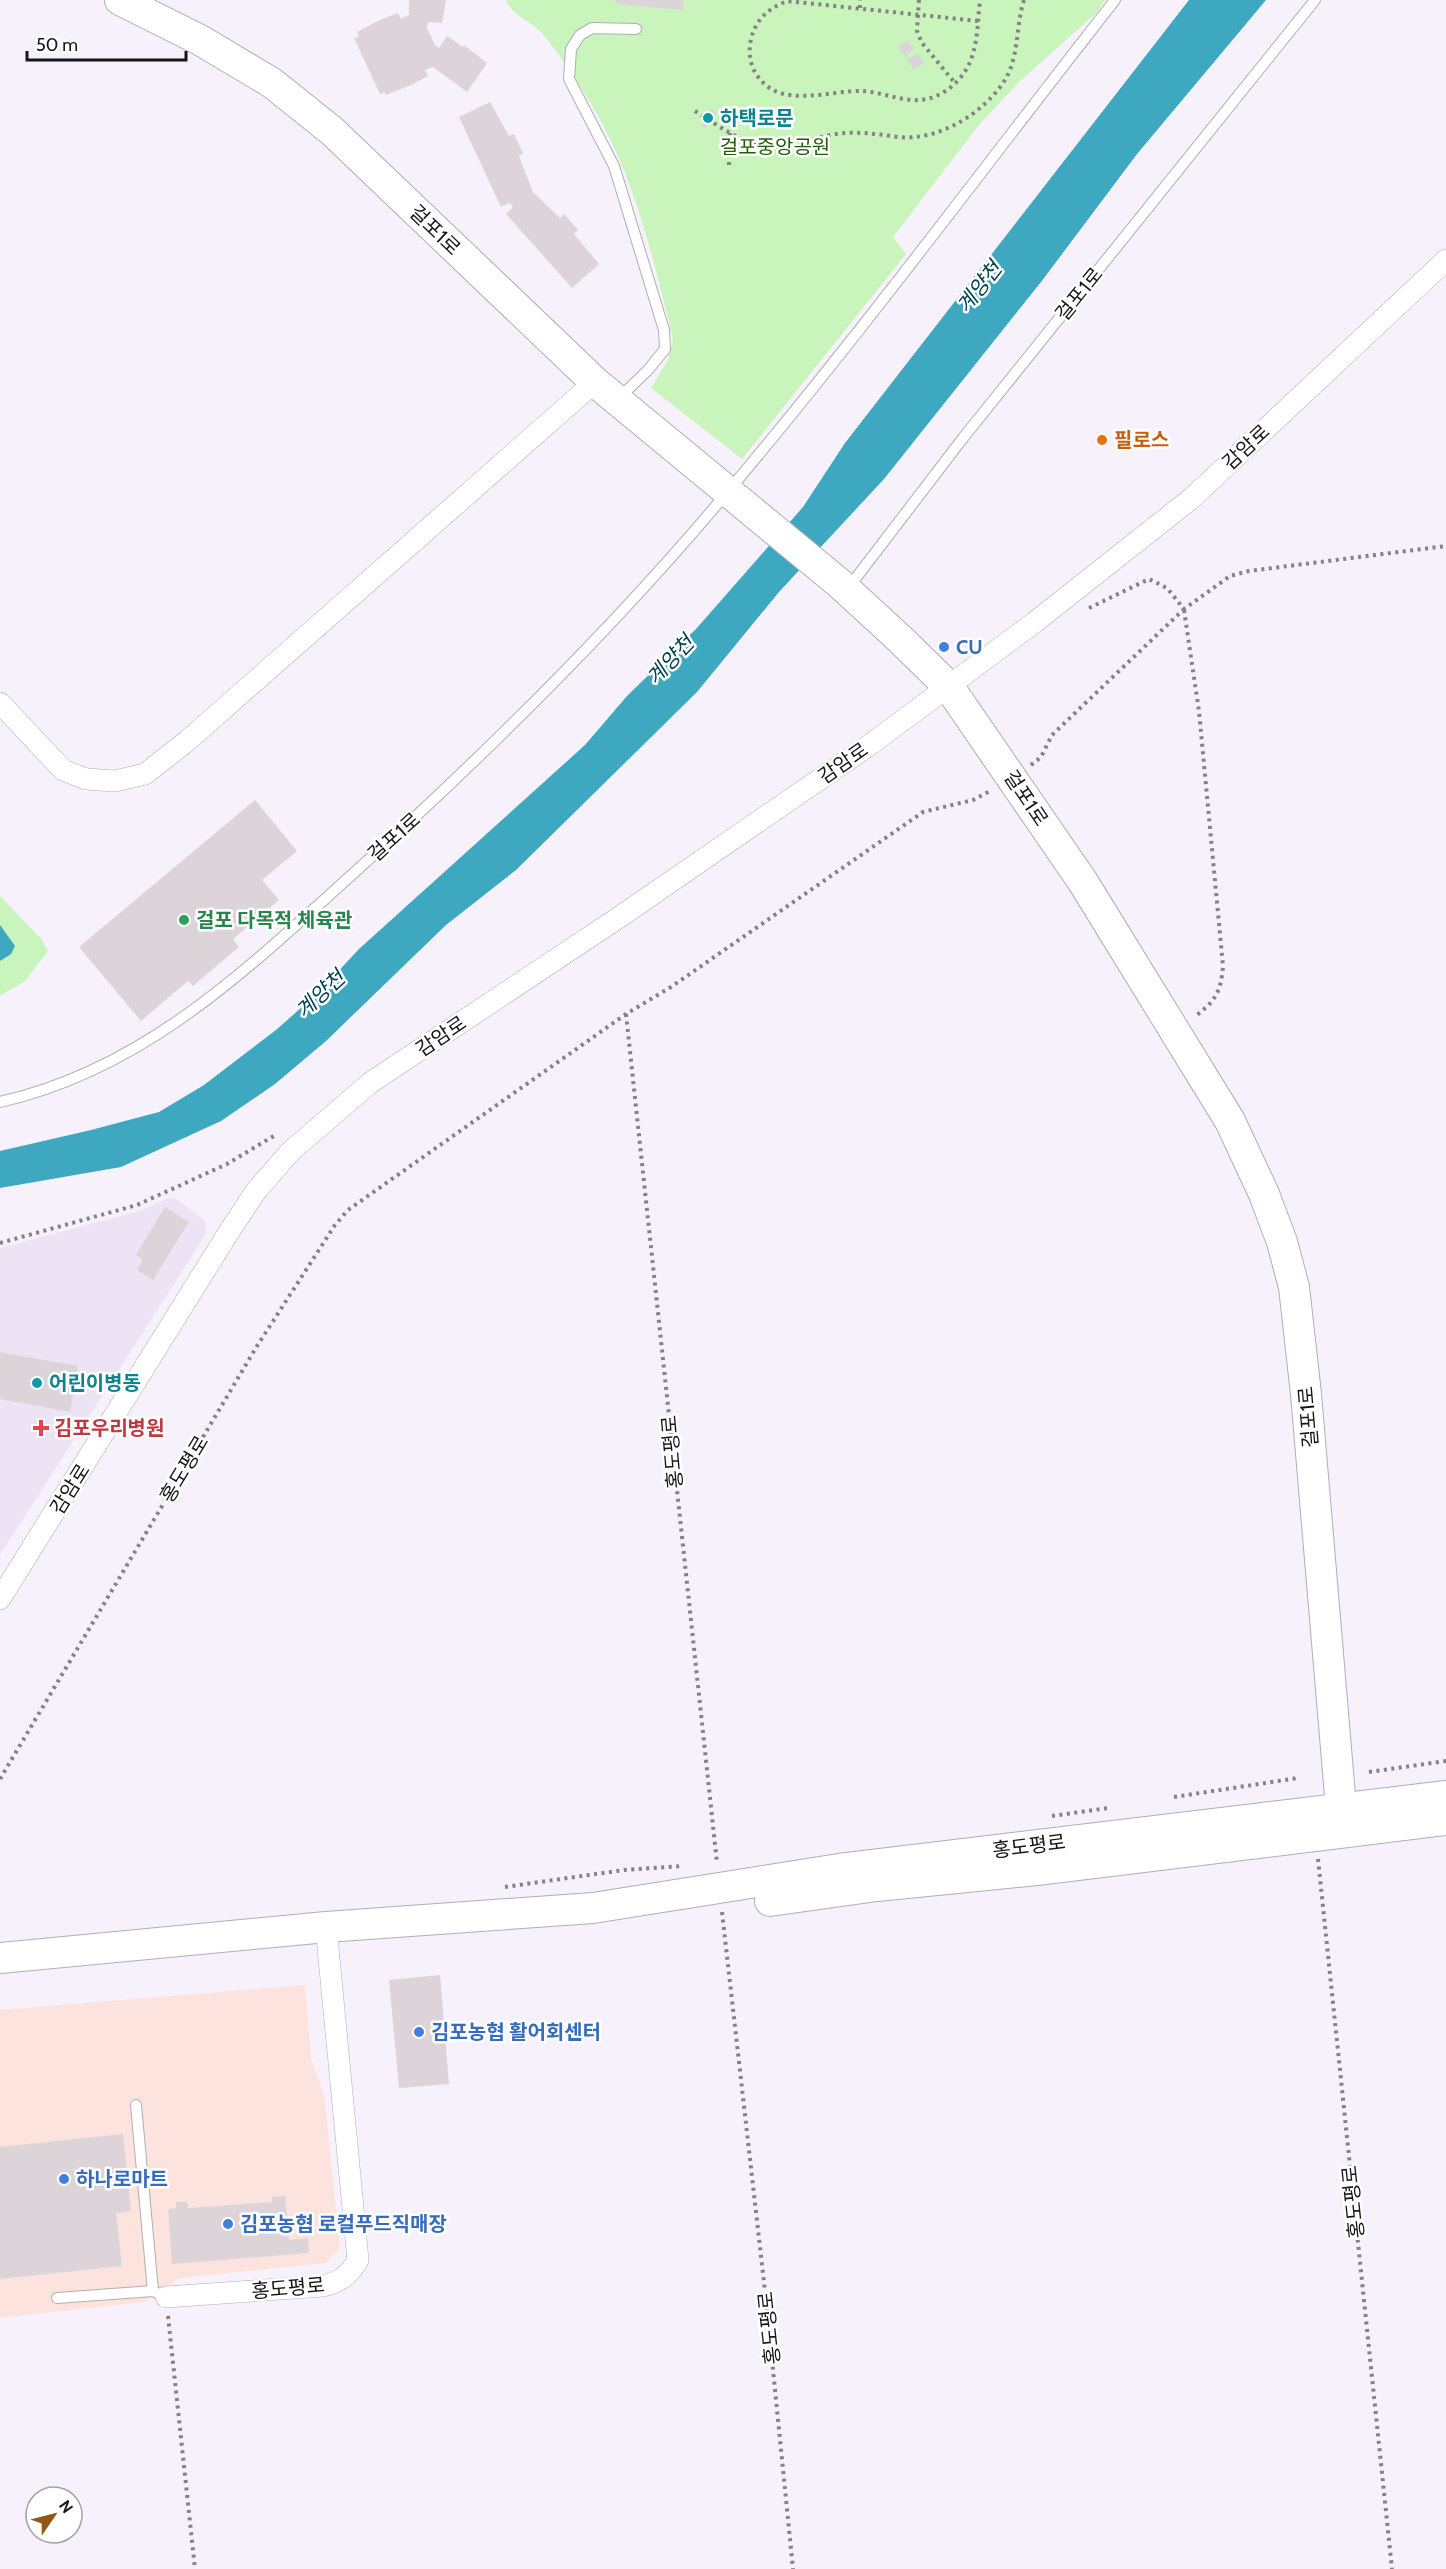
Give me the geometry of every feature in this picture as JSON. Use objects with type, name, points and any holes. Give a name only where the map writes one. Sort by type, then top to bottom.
[{"type":"street","name":"걸포1로","points":[[120,0],[200,40],[281,90],[332,131],[606,391],[843,586],[949,687],[1083,882],[1230,1121],[1264,1194],[1282,1242],[1294,1287],[1307,1406],[1333,1824]]},
{"type":"street","name":"감암로","points":[[0,1599],[250,1200],[291,1151],[370,1083],[621,916],[949,687],[1192,498],[1446,260]]},
{"type":"street","points":[[0,703],[63,770],[86,779],[115,781],[145,774],[606,391]]},
{"type":"street","name":"홍도평로","points":[[0,1959],[326,1937],[599,1925],[719,1878],[877,1886],[1037,1870],[1333,1824],[1446,1796]]},
{"type":"street","name":"홍도평로","points":[[1333,1824],[1446,1820]]},
{"type":"street","name":"홍도평로","points":[[0,1976],[326,1937]]},
{"type":"street","name":"홍도평로","points":[[160,2294],[323,2286],[338,2283],[350,2273],[358,2259],[326,1937]]},
{"type":"lane","points":[[735,497],[840,354],[1115,0]]},
{"type":"lane","name":"걸포1로","points":[[843,586],[1315,0]]},
{"type":"lane","points":[[606,391],[648,370],[665,349],[664,330],[614,166],[569,79],[568,63],[571,49],[580,35],[592,28],[636,29]]},
{"type":"lane","name":"걸포1로","points":[[0,1102],[38,1094],[102,1068],[147,1043],[202,1005],[291,930],[430,805],[579,659],[735,497]]},
{"type":"lane","points":[[57,2298],[160,2294],[136,2105]]},
{"type":"path","points":[[860,0],[860,8]]},
{"type":"path","points":[[919,0],[917,31],[922,43],[955,83]]},
{"type":"path","points":[[978,21],[787,1],[774,6],[762,15],[753,35],[750,58],[754,71],[764,84],[778,93],[798,96],[843,91],[867,92],[914,100],[939,95],[955,83],[969,67],[976,48],[980,0]]},
{"type":"path","points":[[695,111],[730,133],[756,144],[780,146],[835,135],[876,132],[900,137],[941,131],[968,118],[988,101],[1003,83],[1013,65],[1024,0]]},
{"type":"path","points":[[729,165],[730,133]]},
{"type":"path","points":[[1184,609],[1230,576],[1249,571],[1446,546]]},
{"type":"path","points":[[1086,610],[1149,579],[1167,588],[1184,609],[1199,711],[1223,966],[1222,987],[1209,1007],[1176,1030]]},
{"type":"path","name":"홍도평로","points":[[0,1779],[257,1346],[335,1225],[348,1210],[626,1014],[671,987],[923,812],[973,800],[1013,779],[1041,757],[1052,735],[1184,609]]},
{"type":"path","name":"홍도평로","points":[[626,1014],[766,2300],[793,2569]]},
{"type":"path","points":[[0,1243],[137,1205],[227,1164],[284,1129]]},
{"type":"path","points":[[1369,1772],[1446,1761]]},
{"type":"path","points":[[1173,1797],[1298,1778]]},
{"type":"path","points":[[1049,1816],[1108,1808]]},
{"type":"path","name":"홍도평로","points":[[1333,1824],[1392,2569]]},
{"type":"path","points":[[501,1887],[624,1870],[694,1866]]},
{"type":"path","points":[[160,2294],[195,2569]]},
{"type":"shaded area","name":"김포우리병원","points":[[168,1198],[175,1198],[205,1221],[206,1234],[0,1555],[0,1248],[143,1210]]},
{"type":"shaded area","points":[[305,1985],[311,2059],[324,2094],[340,2247],[326,2263],[179,2278],[144,2302],[0,2318],[0,2010]]},
{"type":"green space","name":"걸포중앙공원","points":[[506,0],[1105,0],[1096,13],[1019,82],[978,126],[893,237],[906,254],[742,459],[651,388],[668,360],[673,339],[649,243],[628,182],[602,123],[570,71],[543,34],[517,14]]},
{"type":"green space","points":[[0,896],[42,940],[48,951],[25,981],[0,996]]},
{"type":"water","name":"계양천","points":[[1189,0],[1266,0],[1137,154],[1041,282],[884,479],[779,592],[697,692],[516,870],[446,925],[326,1041],[275,1084],[221,1121],[121,1167],[0,1188],[0,1151],[159,1112],[204,1085],[276,1030],[319,992],[359,949],[585,745],[627,696],[696,629],[803,507],[845,443]]},
{"type":"water","points":[[0,925],[15,946],[11,954],[0,961]]},
{"type":"building","points":[[409,0],[446,0],[442,23],[428,22],[427,28],[435,45],[439,48],[447,36],[463,47],[464,45],[487,63],[467,92],[433,67],[425,70],[428,76],[411,85],[386,95],[384,92],[380,94],[354,38],[359,37],[357,32],[380,20],[398,13],[401,19],[409,15]]},
{"type":"building","points":[[616,0],[683,0],[683,10],[615,4]]},
{"type":"building","points":[[907,40],[914,49],[905,57],[898,47]]},
{"type":"building","points":[[917,53],[924,63],[914,70],[907,60]]},
{"type":"building","points":[[490,102],[509,136],[514,134],[523,153],[519,156],[533,192],[560,218],[564,214],[578,230],[574,234],[599,264],[572,288],[506,214],[513,207],[510,203],[501,207],[459,117]]},
{"type":"building","name":"하택로문","points":[[711,109],[716,112],[706,128],[701,125]]},
{"type":"building","name":"걸포 다목적 체육관","points":[[255,800],[297,851],[262,880],[279,900],[233,939],[239,947],[193,986],[188,981],[141,1021],[79,947]]},
{"type":"building","points":[[165,1207],[189,1222],[153,1280],[137,1270],[143,1260],[136,1255]]},
{"type":"building","name":"어린이병동","points":[[0,1352],[78,1366],[70,1412],[0,1399]]},
{"type":"building","name":"김포농협 활어회센터","points":[[440,1975],[449,2084],[399,2088],[389,1980]]},
{"type":"building","name":"하나로마트","points":[[123,2134],[131,2211],[116,2213],[122,2266],[0,2279],[0,2147]]},
{"type":"building","name":"김포농협 로컬푸드직매장","points":[[285,2196],[289,2240],[308,2238],[309,2253],[172,2264],[168,2209],[176,2208],[176,2202],[187,2202],[188,2208],[272,2202],[272,2197]]},
{"type":"place","name":"하택로문","points":[[708,118]]},
{"type":"place","name":"필로스","points":[[1102,440]]},
{"type":"place","name":"CU","points":[[944,647]]},
{"type":"place","name":"걸포 다목적 체육관","points":[[184,920]]},
{"type":"place","name":"어린이병동","points":[[37,1383]]},
{"type":"place","name":"김포우리병원","points":[[41,1428]]},
{"type":"place","name":"김포농협 활어회센터","points":[[419,2032]]},
{"type":"place","name":"하나로마트","points":[[64,2179]]},
{"type":"place","name":"김포농협 로컬푸드직매장","points":[[228,2224]]}]
